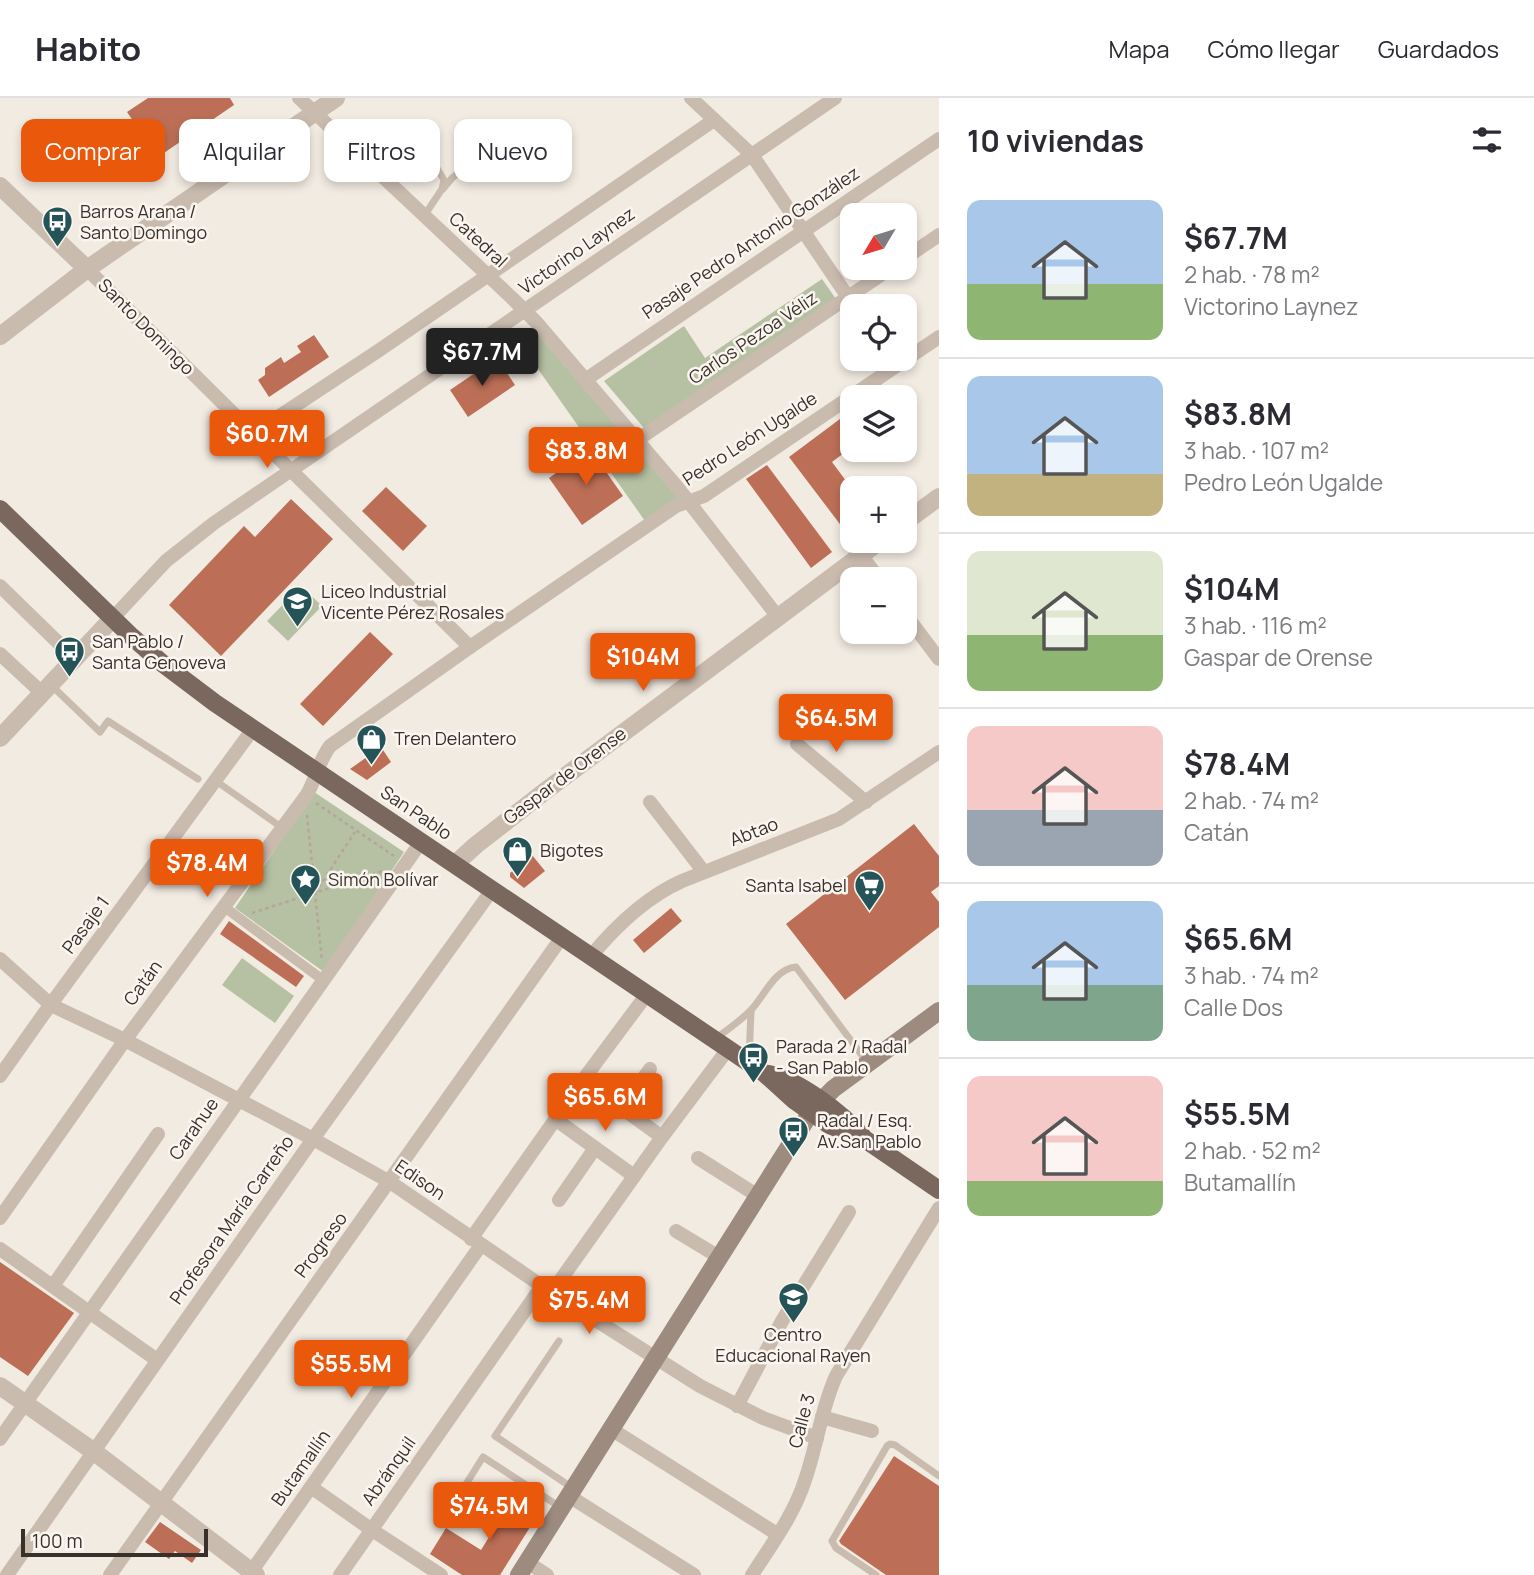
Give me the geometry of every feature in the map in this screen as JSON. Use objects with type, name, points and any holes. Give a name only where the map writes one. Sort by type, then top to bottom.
[{"type":"main road","name":"San Pablo","points":[[0,509],[112,619],[162,663],[253,729],[756,1068],[795,1101],[816,1107],[829,1125],[866,1140],[939,1190]]},
{"type":"main road","points":[[523,1569],[816,1107],[833,1089],[939,1011]]},
{"type":"street","name":"Catedral","points":[[299,98],[525,311],[690,502],[778,617]]},
{"type":"street","points":[[0,336],[87,269],[336,98]]},
{"type":"street","points":[[691,98],[752,155],[846,294]]},
{"type":"street","name":"Victorino Laynez","points":[[112,619],[152,575],[214,523],[835,98]]},
{"type":"street","points":[[254,433],[714,120]]},
{"type":"street","name":"Pasaje Pedro Antonio González","points":[[585,380],[939,139]]},
{"type":"street","name":"Santo Domingo","points":[[0,186],[470,647]]},
{"type":"street","points":[[917,250],[939,235]]},
{"type":"street","name":"Carlos Pezoa Véliz","points":[[860,294],[877,280]]},
{"type":"street","name":"Carlos Pezoa Véliz","points":[[637,440],[840,309]]},
{"type":"street","name":"Pedro León Ugalde","points":[[917,349],[939,337]]},
{"type":"street","name":"Pedro León Ugalde","points":[[316,772],[330,746],[676,506],[704,496],[881,371]]},
{"type":"street","points":[[917,513],[939,497]]},
{"type":"street","name":"Gaspar de Orense","points":[[455,864],[475,845],[544,792],[864,553]]},
{"type":"street","points":[[861,555],[870,567]]},
{"type":"street","points":[[0,586],[74,658]]},
{"type":"street","points":[[0,738],[112,619]]},
{"type":"street","points":[[917,630],[939,659]]},
{"type":"street","points":[[0,654],[46,689]]},
{"type":"street","name":"Pasaje 1","points":[[0,1076],[253,729]]},
{"type":"street","points":[[797,744],[866,802]]},
{"type":"street","name":"Abtao","points":[[590,956],[634,912],[667,887],[839,819],[939,752]]},
{"type":"street","name":"Catán","points":[[0,1218],[125,1040],[306,796],[316,772]]},
{"type":"street","points":[[650,802],[704,872]]},
{"type":"street","name":"Carahue","points":[[0,1439],[421,842]]},
{"type":"street","name":"Profesora María Carreño","points":[[7,1575],[313,1139],[492,890]]},
{"type":"street","points":[[223,906],[323,980]]},
{"type":"street","name":"Progreso","points":[[110,1575],[562,937]]},
{"type":"street","name":"Edison","points":[[0,959],[51,1005],[125,1040],[390,1182],[547,1289],[656,1358],[737,1406],[817,1438]]},
{"type":"street","name":"Butamallín","points":[[252,1574],[476,1242],[555,1119],[648,994]]},
{"type":"street","points":[[547,1289],[662,1137],[721,1044]]},
{"type":"street","points":[[622,1108],[650,1069]]},
{"type":"street","points":[[583,1080],[662,1137]]},
{"type":"street","points":[[555,1119],[634,1176]]},
{"type":"street","points":[[53,1286],[158,1134]]},
{"type":"street","points":[[559,1200],[595,1148]]},
{"type":"street","points":[[698,1158],[758,1196]]},
{"type":"street","name":"Calle 3","points":[[752,1575],[800,1495],[828,1395],[836,1376],[939,1208]]},
{"type":"street","points":[[737,1406],[782,1321],[849,1212]]},
{"type":"street","points":[[676,1231],[719,1257]]},
{"type":"street","points":[[0,1249],[157,1360]]},
{"type":"street","name":"Abránquil","points":[[340,1575],[547,1289]]},
{"type":"street","points":[[0,1385],[93,1451],[252,1574]]},
{"type":"street","points":[[822,1417],[872,1431]]},
{"type":"street","points":[[611,1429],[777,1534]]},
{"type":"street","points":[[311,1487],[441,1575]]},
{"type":"street","points":[[568,1498],[694,1575]]},
{"type":"street","points":[[523,1569],[547,1575]]},
{"type":"lane","points":[[440,173],[444,180],[442,189]]},
{"type":"lane","points":[[424,216],[454,176]]},
{"type":"lane","points":[[46,689],[100,732],[108,720],[198,779]]},
{"type":"lane","points":[[216,781],[281,827]]},
{"type":"lane","points":[[721,1044],[779,974],[788,968],[796,967],[868,1063]]},
{"type":"lane","points":[[751,1011],[756,1068]]},
{"type":"lane","points":[[559,1341],[495,1436],[568,1498]]},
{"type":"lane","points":[[876,1575],[836,1548],[832,1541],[887,1446],[895,1445],[939,1476]]},
{"type":"lane","points":[[441,1524],[483,1457],[568,1498]]},
{"type":"lane","points":[[450,1508],[475,1524]]},
{"type":"path","points":[[306,796],[406,864]]},
{"type":"path","points":[[306,796],[323,980]]},
{"type":"path","points":[[315,893],[356,830]]},
{"type":"path","points":[[239,918],[406,864]]},
{"type":"green space","points":[[822,279],[836,299],[644,428],[604,381],[684,326],[705,358]]},
{"type":"green space","points":[[535,331],[678,498],[645,521],[519,342]]},
{"type":"green space","points":[[301,586],[322,606],[288,641],[267,621]]},
{"type":"green space","points":[[314,792],[404,852],[324,972],[235,908]]},
{"type":"green space","points":[[242,958],[294,996],[275,1023],[222,985]]},
{"type":"building","points":[[148,98],[230,98],[234,105],[214,119],[179,119],[179,143],[165,152],[165,119],[132,119],[127,112]]},
{"type":"building","points":[[314,335],[329,357],[269,397],[258,380],[265,375],[265,368],[281,357],[284,363],[301,352],[297,346]]},
{"type":"building","points":[[497,358],[515,385],[468,417],[450,390]]},
{"type":"building","points":[[840,419],[840,456],[832,462],[842,476],[840,476],[840,524],[789,457]]},
{"type":"building","points":[[590,449],[623,496],[582,525],[549,478]]},
{"type":"building","points":[[767,465],[832,552],[811,568],[746,479]]},
{"type":"building","points":[[386,487],[427,526],[403,551],[362,511]]},
{"type":"building","points":[[291,499],[333,539],[221,656],[169,605],[244,526],[255,537]]},
{"type":"building","points":[[370,632],[393,654],[323,726],[300,704]]},
{"type":"building","name":"Tren Delantero","points":[[381,747],[391,762],[367,780],[350,769]]},
{"type":"building","name":"Santa Isabel","points":[[914,824],[939,856],[939,886],[931,892],[939,902],[939,927],[845,1000],[786,924]]},
{"type":"building","points":[[532,855],[545,871],[524,888],[510,877],[510,873]]},
{"type":"building","points":[[671,908],[682,921],[644,953],[633,940]]},
{"type":"building","points":[[229,921],[304,976],[296,987],[220,934]]},
{"type":"building","points":[[0,1262],[74,1313],[28,1376],[0,1357]]},
{"type":"building","points":[[894,1456],[939,1486],[939,1575],[886,1575],[839,1541]]},
{"type":"building","points":[[517,1492],[542,1508],[500,1575],[462,1575],[430,1554],[446,1528],[481,1550]]},
{"type":"building","points":[[160,1522],[201,1550],[192,1563],[175,1551],[169,1559],[145,1542]]},
{"type":"place","name":"Barros Arana / Santo Domingo","points":[[57,249]]},
{"type":"place","name":"Liceo Industrial Vicente Pérez Rosales","points":[[298,629]]},
{"type":"place","name":"San Pablo / Santa Genoveva","points":[[69,679]]},
{"type":"place","name":"Tren Delantero","points":[[371,766]]},
{"type":"place","name":"Bigotes","points":[[517,878]]},
{"type":"place","name":"Simón Bolívar","points":[[305,907]]},
{"type":"place","name":"Santa Isabel","points":[[870,913]]},
{"type":"place","name":"Parada 2 / Radal - San Pablo","points":[[753,1084]]},
{"type":"place","name":"Radal / Esq. Av.San Pablo","points":[[794,1158]]},
{"type":"place","name":"Centro Educacional Rayen","points":[[793,1324]]}]
